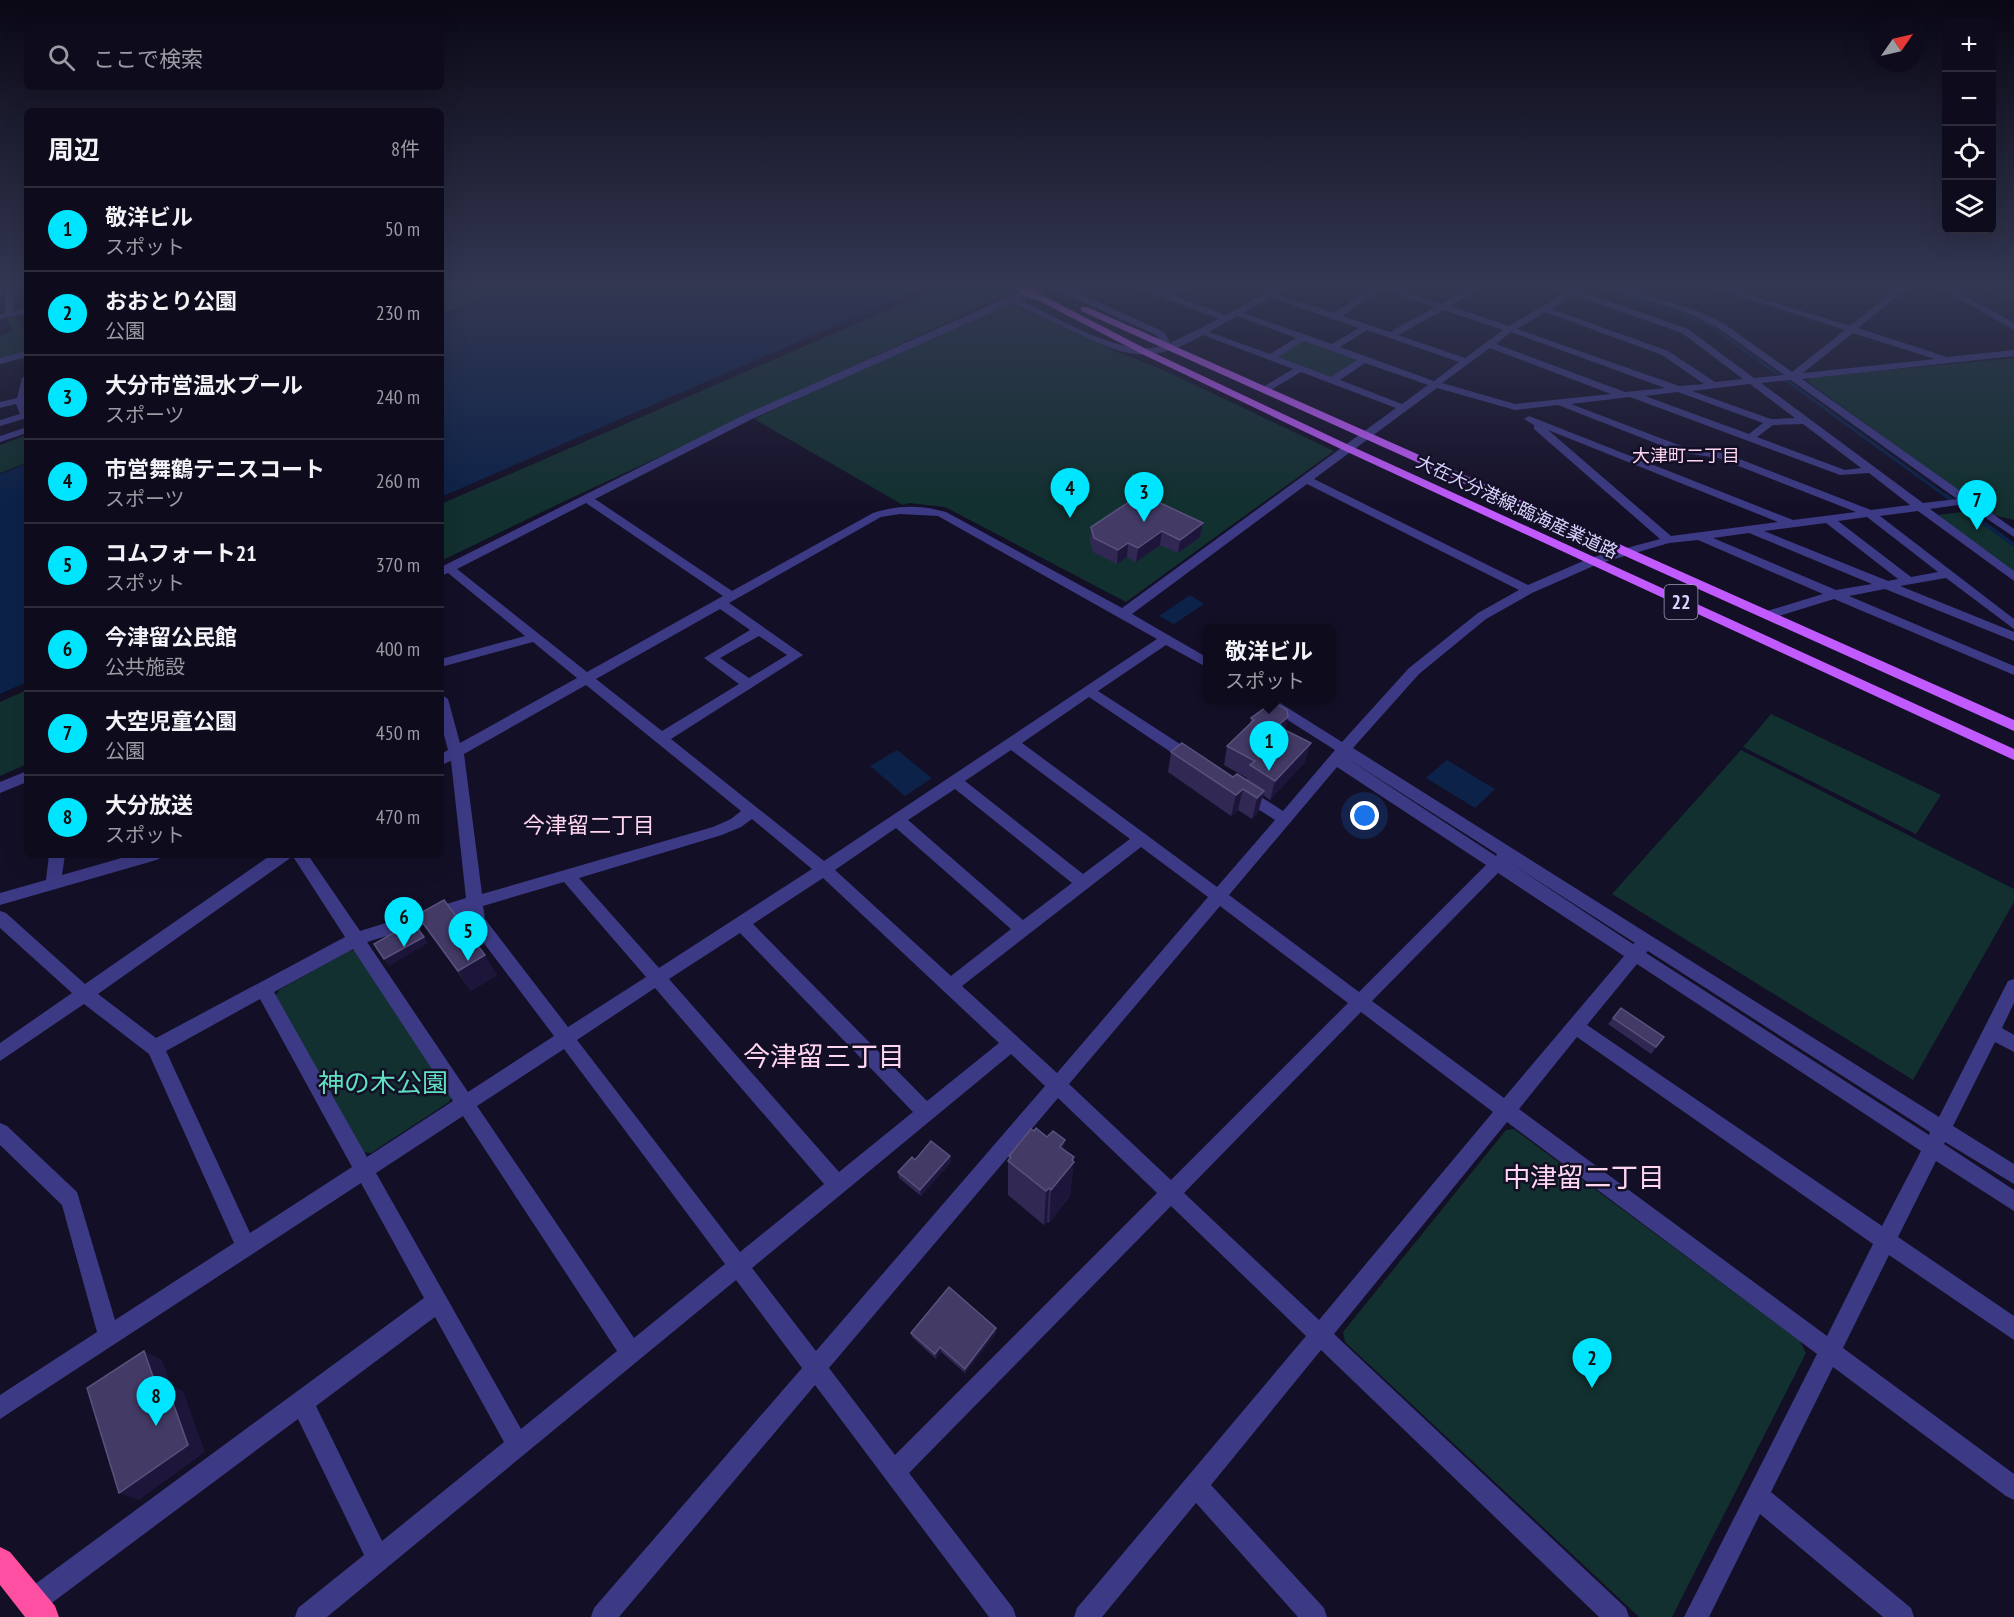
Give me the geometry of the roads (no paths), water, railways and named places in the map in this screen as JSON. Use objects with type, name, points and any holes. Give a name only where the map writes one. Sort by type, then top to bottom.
[{"type":"highway","points":[[0,1562],[38,1609]]},
{"type":"main road","name":"大在大分港線;臨海産業道路","points":[[1159,358],[1347,448],[2014,755]]},
{"type":"main road","name":"大在大分港線;臨海産業道路","points":[[1193,358],[1266,389],[2014,726]]},
{"type":"street","points":[[878,358],[748,417],[445,570],[587,678],[824,869],[1057,1085],[1617,1617]]},
{"type":"street","points":[[1271,358],[1402,407]]},
{"type":"street","points":[[1457,358],[1465,361]]},
{"type":"street","points":[[1123,614],[1469,358]]},
{"type":"street","points":[[1528,358],[1844,473],[1870,470]]},
{"type":"street","points":[[1593,358],[1770,422],[1804,421]]},
{"type":"street","points":[[1674,358],[1712,386]]},
{"type":"street","points":[[1721,358],[2014,577]]},
{"type":"street","points":[[1761,358],[2014,534]]},
{"type":"street","points":[[1786,377],[1811,358]]},
{"type":"street","points":[[1945,358],[1950,360]]},
{"type":"street","points":[[1332,381],[1364,359],[1434,384],[1515,407],[1964,358]]},
{"type":"street","points":[[1266,389],[1300,369]]},
{"type":"street","points":[[0,405],[24,400]]},
{"type":"street","points":[[1558,402],[1682,450],[1720,455],[1869,513],[2014,625]]},
{"type":"street","points":[[1515,407],[1668,540]]},
{"type":"street","points":[[0,423],[24,416]]},
{"type":"street","points":[[1528,419],[1790,523]]},
{"type":"street","points":[[1750,438],[1770,422]]},
{"type":"street","points":[[0,439],[24,431]]},
{"type":"street","points":[[1306,479],[1528,590]]},
{"type":"street","points":[[586,498],[726,600],[759,630],[796,655],[662,738]]},
{"type":"street","points":[[603,1617],[1284,819],[1414,671],[1482,616],[1528,590],[1594,561],[1668,540],[1966,501]]},
{"type":"street","points":[[448,756],[877,515],[888,512],[942,514],[1203,661]]},
{"type":"street","points":[[1827,518],[1907,580]]},
{"type":"street","points":[[1747,528],[2014,637]]},
{"type":"street","points":[[1699,536],[2014,671]]},
{"type":"street","points":[[1768,615],[1836,594],[1948,574]]},
{"type":"street","points":[[749,685],[711,658],[759,630]]},
{"type":"street","points":[[444,662],[535,637]]},
{"type":"street","points":[[0,1408],[824,869],[1167,639]]},
{"type":"street","points":[[1089,691],[1206,768]]},
{"type":"street","points":[[1268,702],[1340,754],[1938,1139],[2014,1201]]},
{"type":"street","points":[[444,723],[448,756]]},
{"type":"street","points":[[1012,742],[2014,1488]]},
{"type":"street","points":[[448,756],[459,763],[477,921],[1004,1617]]},
{"type":"street","points":[[0,788],[24,777]]},
{"type":"street","points":[[955,781],[1083,883]]},
{"type":"street","points":[[1234,787],[1284,819]]},
{"type":"street","points":[[155,1048],[356,939],[717,831],[736,823],[752,811]]},
{"type":"street","points":[[897,820],[1023,930]]},
{"type":"street","points":[[950,986],[1141,838]]},
{"type":"street","points":[[53,884],[57,858]]},
{"type":"street","points":[[0,899],[143,858]]},
{"type":"street","points":[[0,1053],[279,858]]},
{"type":"street","points":[[302,858],[631,1353]]},
{"type":"street","points":[[894,1472],[1503,859]]},
{"type":"street","points":[[568,876],[838,1185]]},
{"type":"street","points":[[0,918],[85,994],[155,1048],[246,1247]]},
{"type":"street","points":[[741,923],[926,1113]]},
{"type":"street","points":[[1086,1617],[1641,947]]},
{"type":"street","points":[[1696,1617],[2014,986]]},
{"type":"street","points":[[264,990],[518,1446]]},
{"type":"street","points":[[1575,1026],[2014,1329]]},
{"type":"street","points":[[1991,1031],[2014,1044]]},
{"type":"street","points":[[307,1617],[1012,1043]]},
{"type":"street","points":[[0,1132],[70,1199],[109,1336]]},
{"type":"street","points":[[1938,1139],[2014,1175]]},
{"type":"street","points":[[38,1609],[302,1402],[437,1302]]},
{"type":"street","points":[[302,1402],[378,1559]]},
{"type":"street","points":[[1195,1485],[1315,1617]]},
{"type":"street","points":[[1757,1496],[1902,1617]]},
{"type":"water","points":[[444,358],[760,358],[444,496]]},
{"type":"water","points":[[24,465],[24,683],[0,694],[0,474]]},
{"type":"water","points":[[1190,595],[1204,604],[1174,624],[1159,616]]},
{"type":"water","points":[[897,750],[932,778],[905,796],[870,766]]},
{"type":"water","points":[[1447,760],[1495,789],[1475,808],[1426,778]]},
{"type":"waterway","points":[[1756,358],[1947,497]]},
{"type":"waterway","points":[[1945,495],[2014,545]]},
{"type":"place","name":"市営舞鶴テニスコート","points":[[1070,518]]},
{"type":"place","name":"大分市営温水プール","points":[[1144,522]]},
{"type":"place","name":"大空児童公園","points":[[1977,530]]},
{"type":"place","name":"敬洋ビル","points":[[1269,771]]},
{"type":"place","name":"今津留公民館","points":[[404,947]]},
{"type":"place","name":"コムフォート21","points":[[468,961]]},
{"type":"place","name":"おおとり公園","points":[[1592,1388]]},
{"type":"place","name":"大分放送","points":[[156,1426]]},
{"type":"district","name":"大津町二丁目","points":[[1686,456]]},
{"type":"district","name":"今津留二丁目","points":[[589,825]]},
{"type":"district","name":"今津留三丁目","points":[[824,1057]]},
{"type":"district","name":"中津留二丁目","points":[[1584,1178]]},
{"type":"park label","name":"神の木公園","points":[[383,1083]]}]
